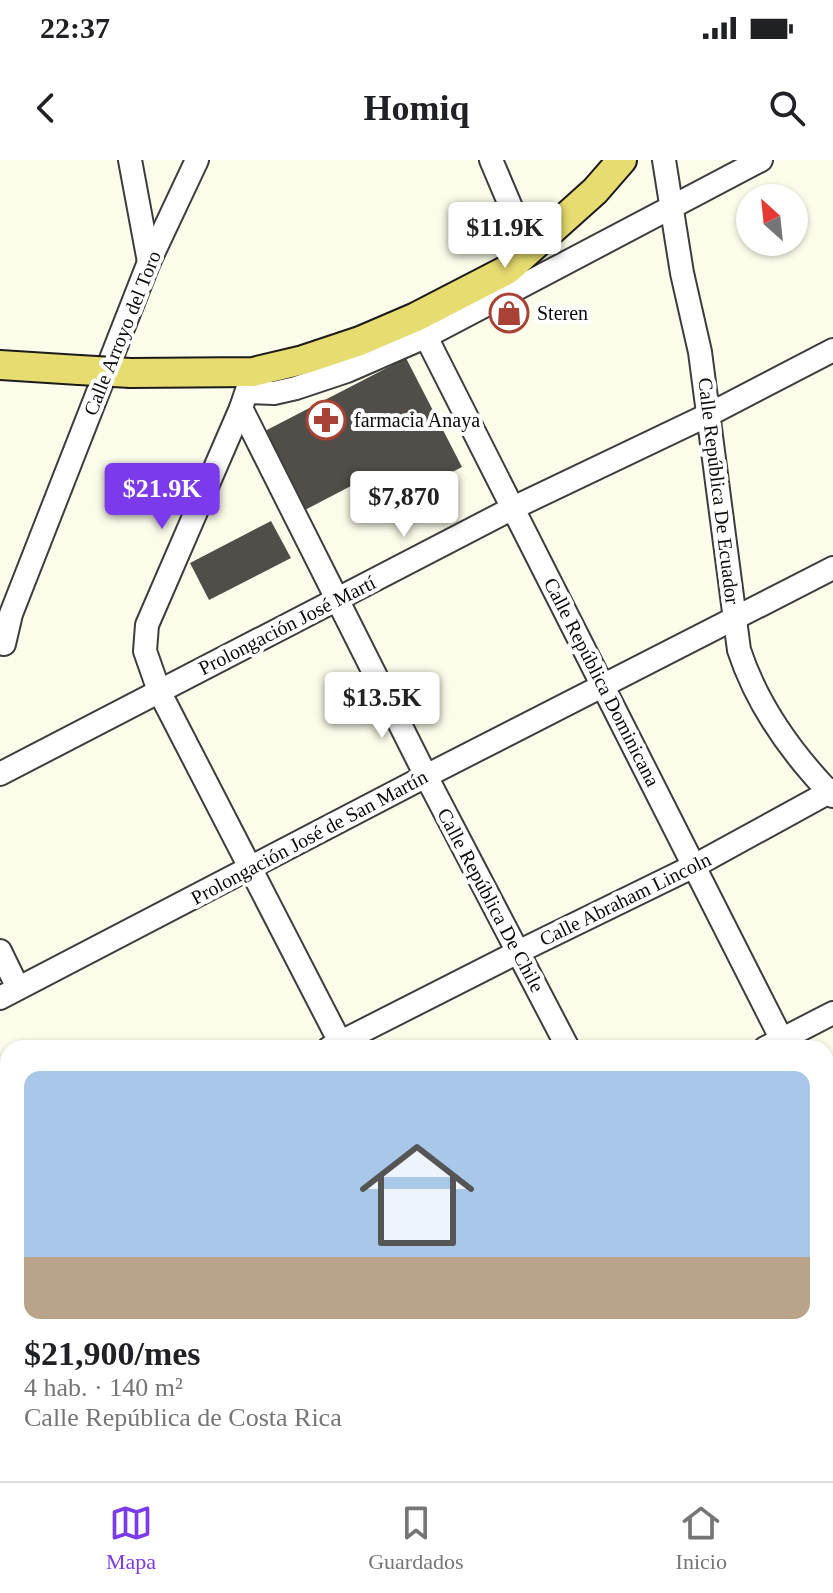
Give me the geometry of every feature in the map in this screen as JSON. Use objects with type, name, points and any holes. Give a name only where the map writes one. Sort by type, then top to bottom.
[{"type":"main road","points":[[0,365],[131,373],[247,391],[303,360],[360,341],[421,327],[530,252],[595,191],[622,160]]},
{"type":"street","points":[[130,160],[149,262]]},
{"type":"street","name":"Calle Arroyo del Toro","points":[[4,644],[11,614],[149,262],[197,160]]},
{"type":"street","points":[[491,160],[530,252]]},
{"type":"street","name":"Calle República De Ecuador","points":[[664,160],[682,273],[710,414],[739,650],[749,680],[767,712],[832,793]]},
{"type":"street","points":[[421,327],[671,209],[761,160]]},
{"type":"street","name":"Calle República Dominicana","points":[[421,327],[511,509],[696,865],[775,1040]]},
{"type":"street","name":"Prolongación José Martí","points":[[0,774],[511,509],[710,414],[833,350]]},
{"type":"street","points":[[247,391],[147,625],[145,651],[159,691],[251,868],[334,1040]]},
{"type":"street","name":"Calle República De Chile","points":[[247,391],[336,600],[564,1040]]},
{"type":"street","name":"Prolongación José de San Martín","points":[[9,993],[833,568]]},
{"type":"street","name":"Calle Abraham Lincoln","points":[[349,1040],[832,793]]},
{"type":"street","points":[[0,951],[9,993]]},
{"type":"street","points":[[786,1040],[833,1013]]},
{"type":"building","points":[[406,358],[462,467],[389,505],[374,474],[303,511],[263,432]]},
{"type":"building","points":[[271,521],[291,558],[209,600],[190,563]]},
{"type":"place","name":"Steren","points":[[509,313]]},
{"type":"place","name":"farmacia Anaya","points":[[326,420]]}]
